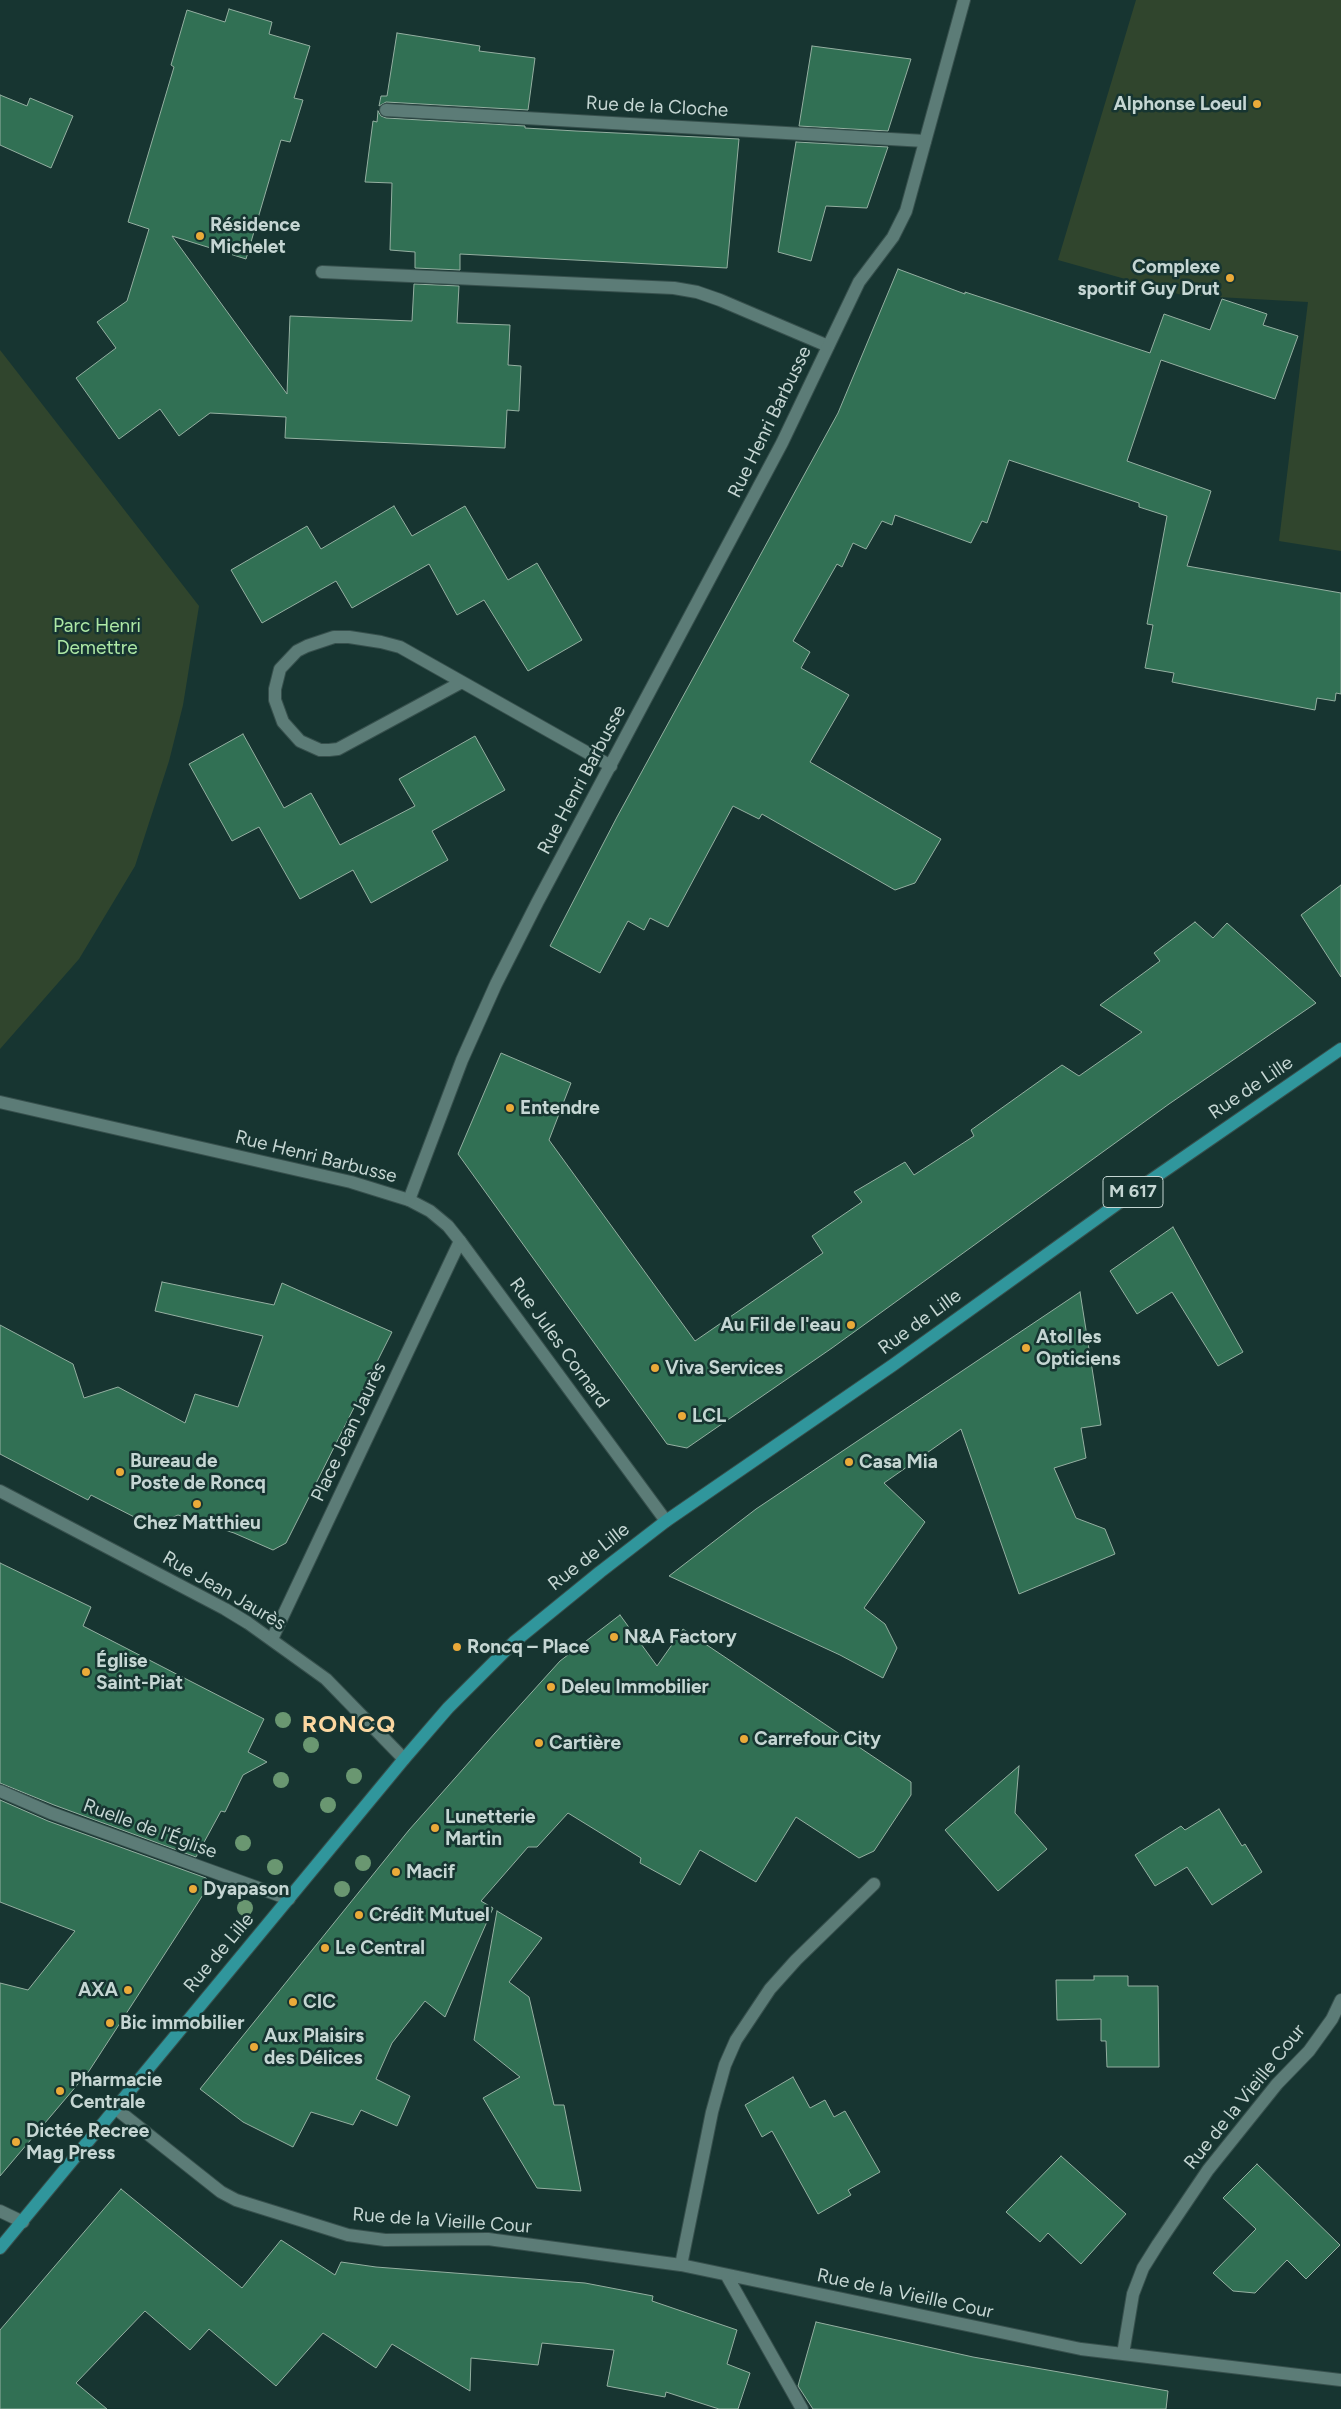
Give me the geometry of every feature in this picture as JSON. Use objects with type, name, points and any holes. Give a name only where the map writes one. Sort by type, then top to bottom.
[{"type":"main road","name":"Rue de Lille","points":[[0,2248],[448,1708],[514,1642],[666,1521],[893,1365],[1138,1189],[1341,1049]]},
{"type":"street","name":"Rue Henri Barbusse","points":[[0,1102],[351,1182],[409,1200],[462,1060],[496,984],[782,443],[859,282],[893,237],[906,211],[964,0]]},
{"type":"street","name":"Rue de la Cloche","points":[[386,110],[925,141]]},
{"type":"street","points":[[322,272],[674,288],[697,292],[720,300],[828,346]]},
{"type":"street","points":[[460,683],[338,749],[329,750],[320,750],[300,741],[283,722],[275,700],[276,679],[280,669],[288,659],[307,646],[334,638],[366,639],[400,648],[611,766]]},
{"type":"street","name":"Rue Jules Cornard","points":[[409,1200],[439,1218],[460,1241],[666,1521]]},
{"type":"street","name":"Place Jean Jaurès","points":[[272,1639],[460,1241]]},
{"type":"street","name":"Rue Jean Jaurès","points":[[0,1491],[225,1609],[272,1639],[326,1679],[404,1760]]},
{"type":"street","name":"Ruelle de l'Église","points":[[0,1791],[52,1813],[289,1899]]},
{"type":"street","points":[[681,2265],[712,2112],[725,2065],[736,2040],[751,2014],[770,1989],[796,1960],[874,1884]]},
{"type":"street","name":"Rue de la Vieille Cour","points":[[1123,2354],[1133,2294],[1143,2268],[1208,2170],[1277,2084],[1309,2052],[1332,2019],[1341,2000]]},
{"type":"street","name":"Rue de la Vieille Cour","points":[[115,2108],[221,2192],[236,2200],[348,2235],[385,2240],[488,2239],[681,2265],[1081,2349],[1341,2380]]},
{"type":"street","points":[[0,2211],[23,2222]]},
{"type":"street","points":[[727,2276],[802,2409]]},
{"type":"green space","name":"Complexe sportif Guy Drut","points":[[1136,0],[1341,0],[1341,551],[1279,541],[1308,302],[1182,295],[1058,260]]},
{"type":"green space","name":"Parc Henri Demettre","points":[[0,350],[199,606],[183,705],[169,761],[135,866],[79,959],[0,1049]]},
{"type":"building","name":"Résidence Michelet","points":[[229,9],[272,22],[269,34],[310,46],[294,98],[303,100],[290,142],[281,140],[246,259],[172,236],[287,394],[290,316],[412,321],[414,284],[459,286],[457,323],[510,325],[508,365],[521,366],[519,411],[507,410],[505,448],[285,438],[286,417],[210,413],[179,436],[160,409],[119,439],[76,378],[116,348],[97,322],[127,301],[149,229],[128,222],[174,67],[171,65],[187,10],[225,22]]},
{"type":"building","points":[[397,33],[480,46],[479,51],[535,58],[528,110],[386,102],[379,106],[381,96],[387,96]]},
{"type":"building","points":[[812,46],[911,59],[888,131],[799,126]]},
{"type":"building","points":[[0,95],[27,106],[30,98],[73,116],[51,168],[0,145]]},
{"type":"building","points":[[378,111],[381,116],[386,118],[525,126],[525,128],[739,139],[727,268],[460,254],[460,270],[415,268],[415,252],[390,250],[392,183],[365,182],[373,121],[377,122]]},
{"type":"building","points":[[796,142],[888,147],[867,208],[826,206],[811,261],[778,252]]},
{"type":"building","points":[[898,269],[965,294],[965,292],[1150,353],[1164,314],[1210,330],[1222,299],[1267,314],[1263,325],[1298,336],[1275,399],[1161,360],[1127,461],[1211,491],[1187,566],[1341,593],[1341,694],[1336,693],[1335,701],[1317,698],[1315,710],[1172,682],[1174,673],[1145,668],[1153,625],[1147,624],[1167,516],[1139,507],[1139,503],[1009,460],[987,523],[982,521],[971,543],[895,515],[892,525],[882,521],[866,549],[853,543],[842,567],[837,564],[793,641],[810,652],[801,668],[849,695],[810,762],[941,839],[915,883],[895,890],[762,814],[759,819],[733,806],[668,927],[650,918],[644,930],[628,921],[600,973],[550,946],[617,817],[838,413]]},
{"type":"building","points":[[394,506],[412,536],[465,506],[508,580],[537,563],[582,640],[528,671],[484,600],[457,615],[429,564],[352,608],[336,581],[262,623],[231,570],[307,526],[321,549]]},
{"type":"building","points":[[243,734],[284,808],[311,793],[340,845],[415,806],[399,779],[475,736],[505,790],[432,831],[448,860],[371,903],[353,870],[300,899],[259,827],[232,841],[189,764]]},
{"type":"building","points":[[1341,885],[1341,977],[1301,915]]},
{"type":"building","points":[[1195,922],[1213,938],[1227,923],[1316,1003],[1169,1104],[832,1348],[687,1448],[667,1444],[458,1154],[501,1053],[571,1083],[549,1140],[695,1341],[823,1253],[812,1236],[862,1202],[854,1192],[905,1162],[914,1175],[974,1136],[971,1130],[1062,1065],[1079,1076],[1142,1032],[1100,1005],[1160,961],[1154,953]]},
{"type":"building","points":[[1173,1227],[1243,1352],[1218,1366],[1172,1292],[1137,1314],[1110,1271]]},
{"type":"building","points":[[162,1282],[274,1305],[282,1283],[392,1332],[286,1543],[273,1550],[234,1533],[178,1515],[152,1526],[91,1495],[88,1500],[0,1454],[0,1325],[73,1364],[84,1398],[118,1387],[185,1423],[195,1394],[238,1407],[263,1336],[155,1311]]},
{"type":"building","points":[[1080,1292],[1101,1425],[1081,1428],[1086,1458],[1054,1468],[1076,1518],[1105,1529],[1115,1554],[1019,1594],[961,1429],[884,1483],[925,1522],[864,1608],[885,1624],[897,1648],[883,1678],[840,1655],[669,1576],[756,1509]]},
{"type":"building","name":"Église Saint-Piat","points":[[0,1563],[91,1607],[83,1626],[264,1719],[248,1752],[267,1762],[243,1775],[225,1812],[221,1811],[196,1857],[54,1805],[0,1783]]},
{"type":"building","points":[[620,1615],[657,1666],[683,1629],[911,1782],[911,1795],[874,1851],[859,1858],[796,1817],[756,1882],[700,1850],[680,1885],[640,1863],[641,1858],[568,1813],[537,1847],[528,1847],[481,1901],[493,1908],[445,2017],[425,2001],[392,2043],[376,2079],[410,2096],[397,2126],[361,2110],[353,2125],[311,2112],[293,2147],[243,2122],[200,2089],[409,1830],[560,1661]]},
{"type":"building","points":[[1019,1766],[1015,1813],[1047,1849],[998,1891],[945,1830]]},
{"type":"building","points":[[0,1800],[48,1821],[206,1878],[210,1884],[89,2071],[0,2176],[0,1983],[28,1990],[75,1931],[0,1902]]},
{"type":"building","points":[[1219,1809],[1242,1846],[1245,1844],[1262,1872],[1212,1905],[1187,1867],[1155,1886],[1135,1855],[1181,1826],[1185,1830]]},
{"type":"building","points":[[497,1911],[542,1938],[509,1982],[529,1997],[554,2105],[564,2105],[581,2191],[537,2188],[483,2098],[520,2077],[474,2040]]},
{"type":"building","points":[[1094,1976],[1128,1976],[1128,1986],[1158,1986],[1159,2067],[1107,2067],[1106,2041],[1101,2041],[1101,2019],[1057,2020],[1056,1980],[1094,1980]]},
{"type":"building","points":[[793,2077],[810,2108],[825,2100],[834,2117],[845,2111],[880,2172],[848,2190],[851,2195],[818,2214],[772,2131],[762,2137],[745,2105]]},
{"type":"building","points":[[1061,2156],[1126,2214],[1081,2264],[1048,2233],[1040,2242],[1006,2212]]},
{"type":"building","points":[[1257,2164],[1340,2245],[1306,2279],[1287,2260],[1255,2293],[1233,2291],[1213,2273],[1256,2229],[1223,2198]]},
{"type":"building","points":[[121,2189],[242,2288],[281,2240],[335,2275],[341,2262],[376,2267],[585,2283],[653,2296],[652,2301],[737,2330],[727,2364],[750,2373],[738,2409],[719,2409],[666,2392],[665,2397],[607,2386],[614,2350],[542,2343],[538,2365],[471,2358],[470,2391],[392,2344],[376,2368],[323,2333],[276,2386],[209,2329],[190,2350],[145,2311],[76,2383],[107,2409],[0,2409],[0,2330]]},
{"type":"building","points":[[816,2322],[973,2357],[1168,2391],[1166,2409],[813,2409],[798,2386]]},
{"type":"place","name":"Alphonse Loeul","points":[[1257,104]]},
{"type":"place","name":"Résidence Michelet","points":[[200,236]]},
{"type":"place","name":"Complexe sportif Guy Drut","points":[[1230,278]]},
{"type":"place","name":"Entendre","points":[[510,1108]]},
{"type":"place","name":"Au Fil de l'eau","points":[[851,1325]]},
{"type":"place","name":"Atol les Opticiens","points":[[1026,1348]]},
{"type":"place","name":"Viva Services","points":[[655,1368]]},
{"type":"place","name":"LCL","points":[[682,1416]]},
{"type":"place","name":"Casa Mia","points":[[849,1462]]},
{"type":"place","name":"Bureau de Poste de Roncq","points":[[120,1472]]},
{"type":"place","name":"Chez Matthieu","points":[[197,1504]]},
{"type":"place","name":"N&A Factory","points":[[614,1637]]},
{"type":"place","name":"Roncq – Place","points":[[457,1647]]},
{"type":"place","name":"Église Saint-Piat","points":[[86,1672]]},
{"type":"place","name":"Deleu Immobilier","points":[[551,1687]]},
{"type":"place","name":"Carrefour City","points":[[744,1739]]},
{"type":"place","name":"Cartière","points":[[539,1743]]},
{"type":"place","name":"Lunetterie Martin","points":[[435,1828]]},
{"type":"place","name":"Macif","points":[[396,1872]]},
{"type":"place","name":"Dyapason","points":[[193,1889]]},
{"type":"place","name":"Crédit Mutuel","points":[[359,1915]]},
{"type":"place","name":"Le Central","points":[[325,1948]]},
{"type":"place","name":"AXA","points":[[128,1990]]},
{"type":"place","name":"CIC","points":[[293,2002]]},
{"type":"place","name":"Bic immobilier","points":[[110,2023]]},
{"type":"place","name":"Aux Plaisirs des Délices","points":[[254,2047]]},
{"type":"place","name":"Pharmacie Centrale","points":[[60,2091]]},
{"type":"place","name":"Dictée Recree Mag Press","points":[[16,2142]]},
{"type":"district","name":"RONCQ","points":[[349,1725]]}]
